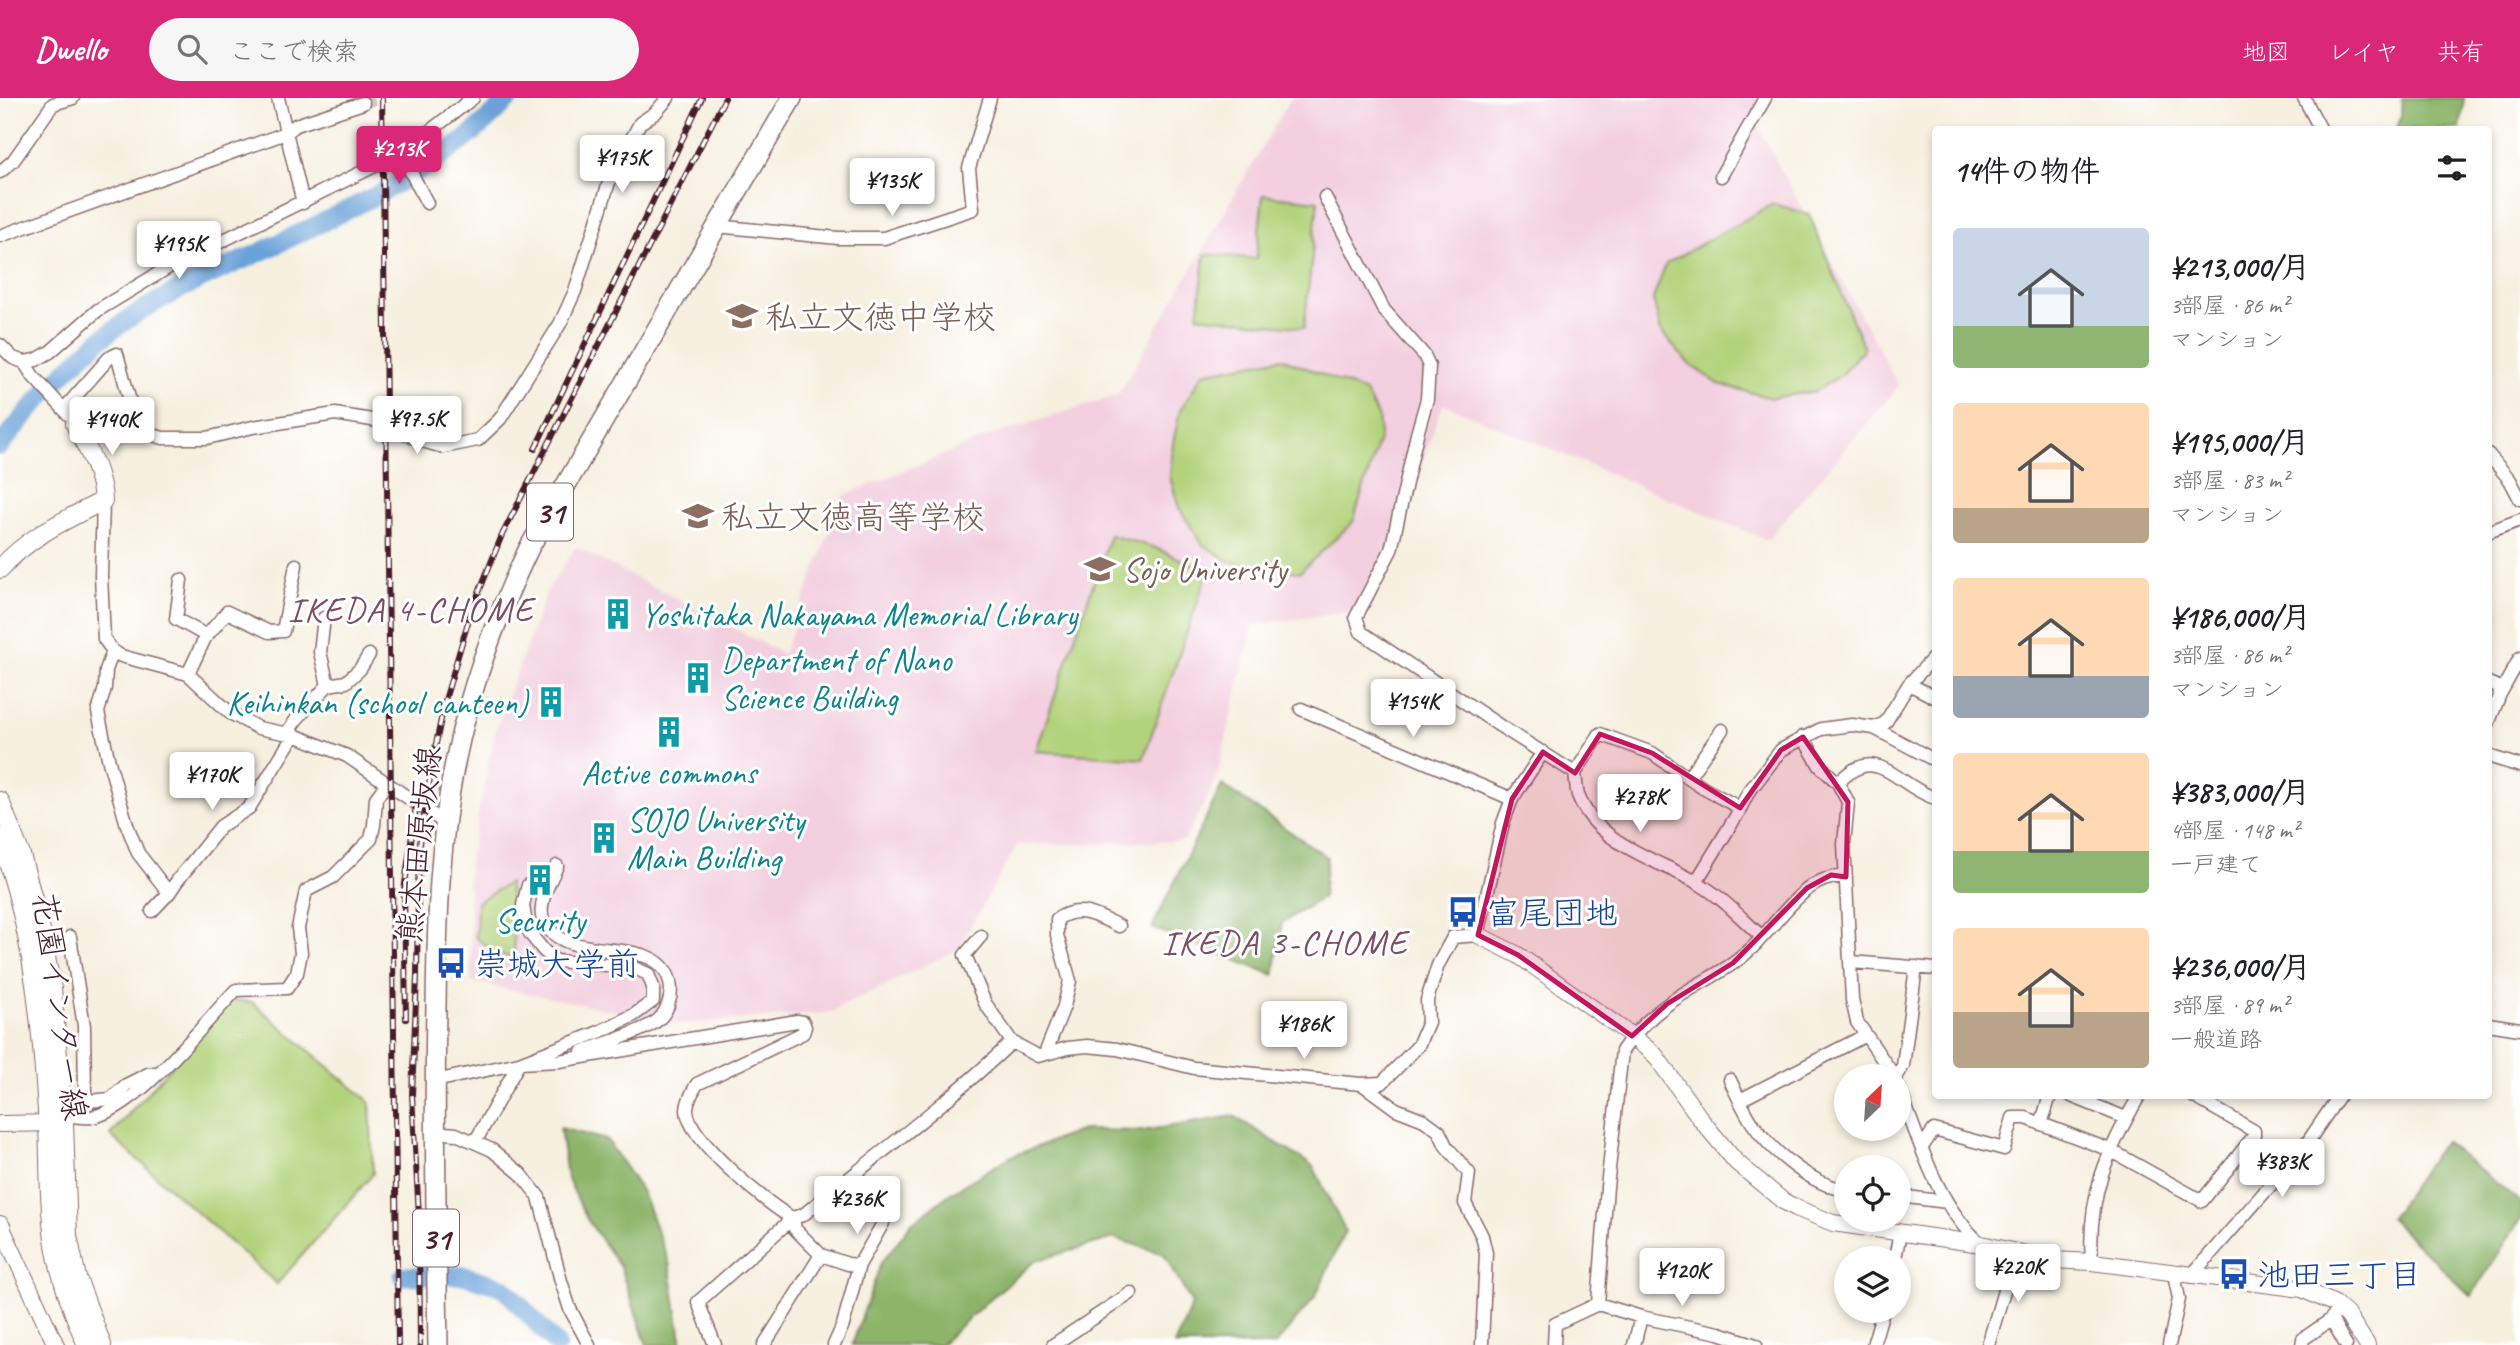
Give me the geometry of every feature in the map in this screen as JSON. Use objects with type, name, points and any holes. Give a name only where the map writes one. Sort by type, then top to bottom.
[{"type":"main road","name":"熊本田原坂線","points":[[438,1345],[435,1132],[437,923],[445,823],[468,707],[485,650],[529,548],[792,98]]},
{"type":"main road","points":[[0,569],[16,551],[36,536],[103,501],[97,470],[75,424]]},
{"type":"main road","name":"花園インター線","points":[[0,801],[21,855],[39,921],[52,989],[68,1236],[76,1278],[102,1345]]},
{"type":"main road","name":"花園インター線","points":[[0,839],[26,924],[59,1121],[54,1238],[64,1283],[87,1345]]},
{"type":"street","points":[[0,172],[13,161],[53,104],[73,98]]},
{"type":"street","points":[[278,98],[303,203]]},
{"type":"street","points":[[0,345],[13,358],[24,362],[36,360],[50,352],[98,310],[169,267],[401,153],[473,98]]},
{"type":"street","points":[[65,408],[109,358],[117,354],[136,421],[143,432],[163,438],[207,438],[317,415],[335,414],[378,421],[443,447],[478,440],[500,419],[560,324],[575,292],[610,179],[640,123],[655,113],[668,98]]},
{"type":"street","points":[[716,226],[838,238],[884,238],[973,209],[969,168],[990,98]]},
{"type":"street","points":[[1721,176],[1765,98]]},
{"type":"street","points":[[2304,98],[2318,126]]},
{"type":"street","points":[[0,236],[286,133],[296,125],[363,103]]},
{"type":"street","points":[[401,153],[426,203]]},
{"type":"street","points":[[1325,197],[1384,310],[1423,355],[1429,366],[1427,399],[1391,550],[1356,617],[1360,632],[1575,773]]},
{"type":"street","points":[[24,362],[33,376],[65,408],[75,424]]},
{"type":"street","points":[[2492,459],[2510,480],[2520,499]]},
{"type":"street","points":[[103,501],[101,576],[104,639],[113,651],[121,656],[188,674],[230,713],[258,728],[290,734],[347,756],[445,823]]},
{"type":"street","points":[[2492,531],[2520,520]]},
{"type":"street","points":[[188,674],[207,636],[227,612],[269,632],[283,631],[296,565]]},
{"type":"street","points":[[181,580],[176,619],[207,636]]},
{"type":"street","points":[[324,618],[320,652],[328,685]]},
{"type":"street","points":[[113,651],[106,670],[105,688],[98,712],[109,762],[138,853],[169,893]]},
{"type":"street","points":[[152,911],[220,827],[249,808],[296,720],[328,685],[346,682],[360,669],[369,655]]},
{"type":"street","points":[[2492,715],[2520,658]]},
{"type":"street","points":[[1874,728],[1885,723],[1909,684],[1932,659]]},
{"type":"street","points":[[1909,684],[1932,696]]},
{"type":"street","points":[[2492,685],[2503,689]]},
{"type":"street","points":[[1301,709],[1512,799]]},
{"type":"street","points":[[1696,882],[1748,793],[1781,750],[1803,737],[1833,727],[1852,725],[1874,728],[1932,759]]},
{"type":"street","points":[[1688,778],[1722,730]]},
{"type":"street","points":[[1740,808],[1688,778],[1652,753],[1600,734],[1575,773],[1578,794],[1597,825],[1620,842],[1696,882],[1762,937]]},
{"type":"street","points":[[1803,737],[1820,766],[1838,783],[1848,802],[1844,844],[1853,1000],[1857,1022],[1887,1064]]},
{"type":"street","points":[[1478,935],[1503,823],[1512,799],[1543,752]]},
{"type":"street","points":[[2492,757],[2520,766]]},
{"type":"street","points":[[1838,783],[1851,769],[1867,763],[1880,767],[1921,793],[1932,794]]},
{"type":"street","points":[[0,1124],[59,1121],[91,1117],[113,1110],[159,1072],[236,990],[287,988],[297,973],[301,953],[298,928],[306,891],[333,877],[371,839],[376,798],[387,783]]},
{"type":"street","points":[[556,866],[542,906],[544,922],[558,936],[578,946],[641,954],[658,961],[669,977],[671,993],[659,1020],[559,1061]]},
{"type":"street","points":[[1598,1304],[1607,1186],[1622,1051],[1632,1036],[1667,1004],[1733,963],[1762,937],[1807,888],[1831,875],[1846,877]]},
{"type":"street","points":[[435,1081],[519,1063],[600,1032],[634,1015],[653,1001],[653,986],[648,974],[632,967],[556,961],[544,951],[526,925],[523,905],[528,885]]},
{"type":"street","points":[[1045,1054],[1064,1006],[1070,981],[1057,935],[1057,919],[1068,911],[1087,912],[1119,926]]},
{"type":"street","points":[[981,936],[965,955],[985,1003],[1012,1042],[1038,1056],[1068,1048],[1097,1047],[1117,1049],[1194,1068],[1361,1084],[1382,1083],[1418,1046],[1428,1022],[1427,1000],[1438,965],[1453,937],[1478,935],[1518,955],[1655,1055],[1702,1121],[1737,1162],[1783,1201],[1832,1223],[1981,1244],[2052,1260],[2092,1262],[2302,1289],[2319,1295],[2367,1345]]},
{"type":"street","points":[[70,937],[84,1026],[85,1093],[88,1101],[111,1099],[126,1085],[148,1073],[159,1072]]},
{"type":"street","points":[[1851,962],[1932,969]]},
{"type":"street","points":[[1903,1064],[1916,967]]},
{"type":"street","points":[[519,1063],[559,1061],[797,1021],[803,1023],[803,1032],[697,1084],[687,1110],[701,1139],[719,1159],[776,1208],[793,1217]]},
{"type":"street","points":[[2492,1025],[2520,1029]]},
{"type":"street","points":[[1740,1100],[1866,1035]]},
{"type":"street","points":[[715,1345],[698,1302],[793,1217],[803,1215],[920,1123],[1012,1042]]},
{"type":"street","points":[[475,1142],[519,1063]]},
{"type":"street","points":[[1730,1080],[1753,1125],[1788,1159],[1821,1182],[1834,1186]]},
{"type":"street","points":[[1361,1084],[1396,1109],[1424,1121],[1439,1132],[1446,1146],[1469,1173],[1465,1203],[1482,1236],[1486,1253],[1482,1345]]},
{"type":"street","points":[[2041,1124],[2049,1099]]},
{"type":"street","points":[[2078,1099],[2126,1118]]},
{"type":"street","points":[[2092,1262],[2092,1206],[2110,1150],[2137,1099]]},
{"type":"street","points":[[1922,1147],[1934,1130],[2004,1149],[2013,1118],[2025,1118],[2110,1150],[2202,1201],[2254,1136],[2255,1131],[2198,1099]]},
{"type":"street","points":[[2191,1276],[2305,1146],[2337,1099]]},
{"type":"street","points":[[1911,1119],[1940,1193],[1966,1230],[1981,1244]]},
{"type":"street","points":[[435,1132],[456,1134],[492,1150],[521,1174],[539,1197],[570,1309],[589,1345]]},
{"type":"street","points":[[1911,1198],[1947,1202]]},
{"type":"street","points":[[793,1217],[795,1229],[821,1255],[848,1265],[859,1265]]},
{"type":"street","points":[[834,1345],[844,1325],[859,1265],[883,1223]]},
{"type":"street","points":[[1,1228],[56,1345]]},
{"type":"street","points":[[1897,1246],[1900,1233]]},
{"type":"street","points":[[1988,1345],[2015,1253]]},
{"type":"street","points":[[764,1345],[821,1255]]},
{"type":"street","points":[[2169,1345],[2179,1299],[2174,1274]]},
{"type":"street","points":[[1053,1345],[1131,1293]]},
{"type":"street","points":[[1554,1345],[1555,1324],[1598,1304],[1641,1317],[1719,1333],[1751,1344]]},
{"type":"street","points":[[2302,1345],[2303,1339],[2335,1314]]},
{"type":"street","points":[[2335,1314],[2346,1345]]},
{"type":"street","points":[[1634,1345],[1641,1317]]},
{"type":"street","points":[[1873,1345],[1879,1323]]},
{"type":"highlighted area","points":[[1600,734],[1652,753],[1740,808],[1781,750],[1803,737],[1848,802],[1846,877],[1831,875],[1807,888],[1733,963],[1667,1004],[1632,1036],[1518,955],[1478,935],[1512,799],[1543,752],[1575,773]]},
{"type":"shaded area","name":"Sojo University","points":[[1291,98],[1771,98],[1757,125],[1899,386],[1767,540],[1443,404],[1370,609],[1253,625],[1216,781],[1184,841],[1017,845],[958,949],[829,1013],[679,1024],[472,982],[468,866],[495,731],[547,591],[576,547],[783,654],[843,496],[984,438],[1118,395]]},
{"type":"green space","points":[[2402,98],[2464,98],[2460,126],[2398,126]]},
{"type":"green space","points":[[1263,195],[1318,201],[1304,328],[1198,316],[1205,254],[1256,259]]},
{"type":"green space","points":[[1773,204],[1809,214],[1864,348],[1841,375],[1816,391],[1771,398],[1719,384],[1690,365],[1661,332],[1653,299],[1666,264]]},
{"type":"green space","points":[[1282,358],[1365,392],[1378,416],[1380,436],[1353,522],[1300,572],[1229,561],[1203,545],[1179,508],[1170,477],[1173,443],[1180,411],[1203,373]]},
{"type":"green space","points":[[1110,535],[1153,547],[1208,571],[1143,759],[1036,751]]},
{"type":"green space","points":[[1222,785],[1327,857],[1323,897],[1282,923],[1274,975],[1152,928]]},
{"type":"green space","points":[[509,883],[515,957],[499,955],[476,938],[477,902]]},
{"type":"green space","points":[[230,1000],[252,1002],[370,1102],[373,1174],[277,1284],[110,1135]]},
{"type":"green space","points":[[1234,1116],[1313,1166],[1345,1231],[1315,1297],[1275,1345],[1174,1345],[1192,1304],[1164,1254],[1114,1238],[1035,1261],[940,1345],[852,1345],[881,1263],[912,1223],[952,1192],[1010,1157],[1082,1130],[1142,1131]]},
{"type":"green space","points":[[560,1128],[607,1140],[642,1192],[669,1262],[682,1345],[647,1345],[620,1267],[587,1219],[567,1177]]},
{"type":"green space","points":[[2444,1141],[2520,1202],[2520,1220],[2471,1296],[2390,1218]]},
{"type":"waterway","points":[[0,446],[53,384],[82,355],[114,329],[182,288],[278,244],[400,182],[462,142],[510,98]]},
{"type":"waterway","points":[[403,1276],[463,1275],[503,1287],[557,1345]]},
{"type":"tunnel","points":[[363,103],[378,98]]},
{"type":"railway","points":[[382,98],[398,1345]]},
{"type":"railway","points":[[535,449],[702,98]]},
{"type":"railway","points":[[420,1345],[419,1216],[412,1095],[419,850],[445,700],[471,612],[502,535],[725,98]]},
{"type":"railway","points":[[406,1019],[404,891],[417,799]]},
{"type":"place","name":"私立文徳中学校","points":[[742,316]]},
{"type":"place","name":"私立文徳高等学校","points":[[698,516]]},
{"type":"place","name":"Sojo University","points":[[1100,569]]},
{"type":"place","name":"Yoshitaka Nakayama Memorial Library","points":[[618,614]]},
{"type":"place","name":"Department of Nano Science Building","points":[[698,678]]},
{"type":"place","name":"Keihinkan (school canteen)","points":[[551,702]]},
{"type":"place","name":"Active commons","points":[[669,732]]},
{"type":"place","name":"SOJO University Main Building","points":[[604,838]]},
{"type":"place","name":"Security","points":[[540,880]]},
{"type":"place","name":"富尾団地","points":[[1463,912]]},
{"type":"place","name":"崇城大学前","points":[[451,963]]},
{"type":"place","name":"池田三丁目","points":[[2234,1274]]},
{"type":"district","name":"IKEDA 4-CHOME","points":[[411,609]]},
{"type":"district","name":"IKEDA 3-CHOME","points":[[1285,942]]}]
